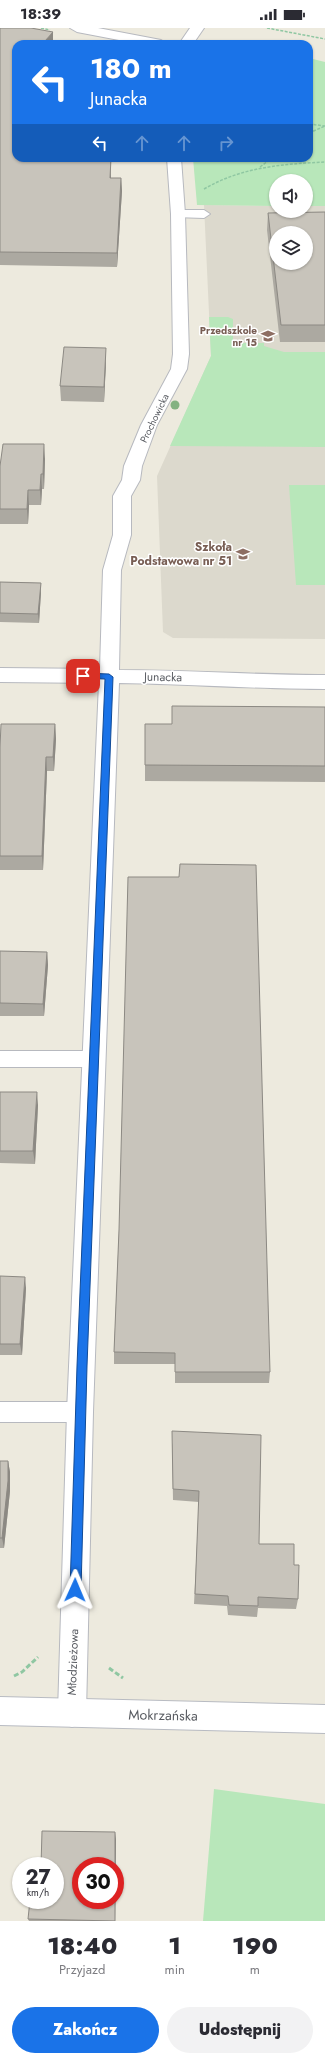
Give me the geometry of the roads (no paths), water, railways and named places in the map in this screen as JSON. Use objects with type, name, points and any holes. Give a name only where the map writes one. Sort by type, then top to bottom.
[{"type":"street","points":[[77,28],[140,40]]},
{"type":"street","points":[[189,40],[197,28]]},
{"type":"street","name":"Prochowicka","points":[[109,677],[112,570],[122,535],[122,496],[131,480],[132,466],[149,425],[179,368],[181,354],[192,214],[175,162]]},
{"type":"street","name":"Junacka","points":[[0,675],[173,677],[256,682],[325,682]]},
{"type":"street","name":"Młodzieżowa","points":[[72,1713],[80,1412],[109,677]]},
{"type":"street","name":"Mokrzańska","points":[[0,1711],[325,1718]]},
{"type":"lane","points":[[0,1058],[94,1060]]},
{"type":"lane","points":[[0,1412],[80,1412]]},
{"type":"place","name":"Przedszkole nr 15","points":[[268,336]]},
{"type":"place","name":"Szkoła Podstawowa nr 51","points":[[243,554]]}]
